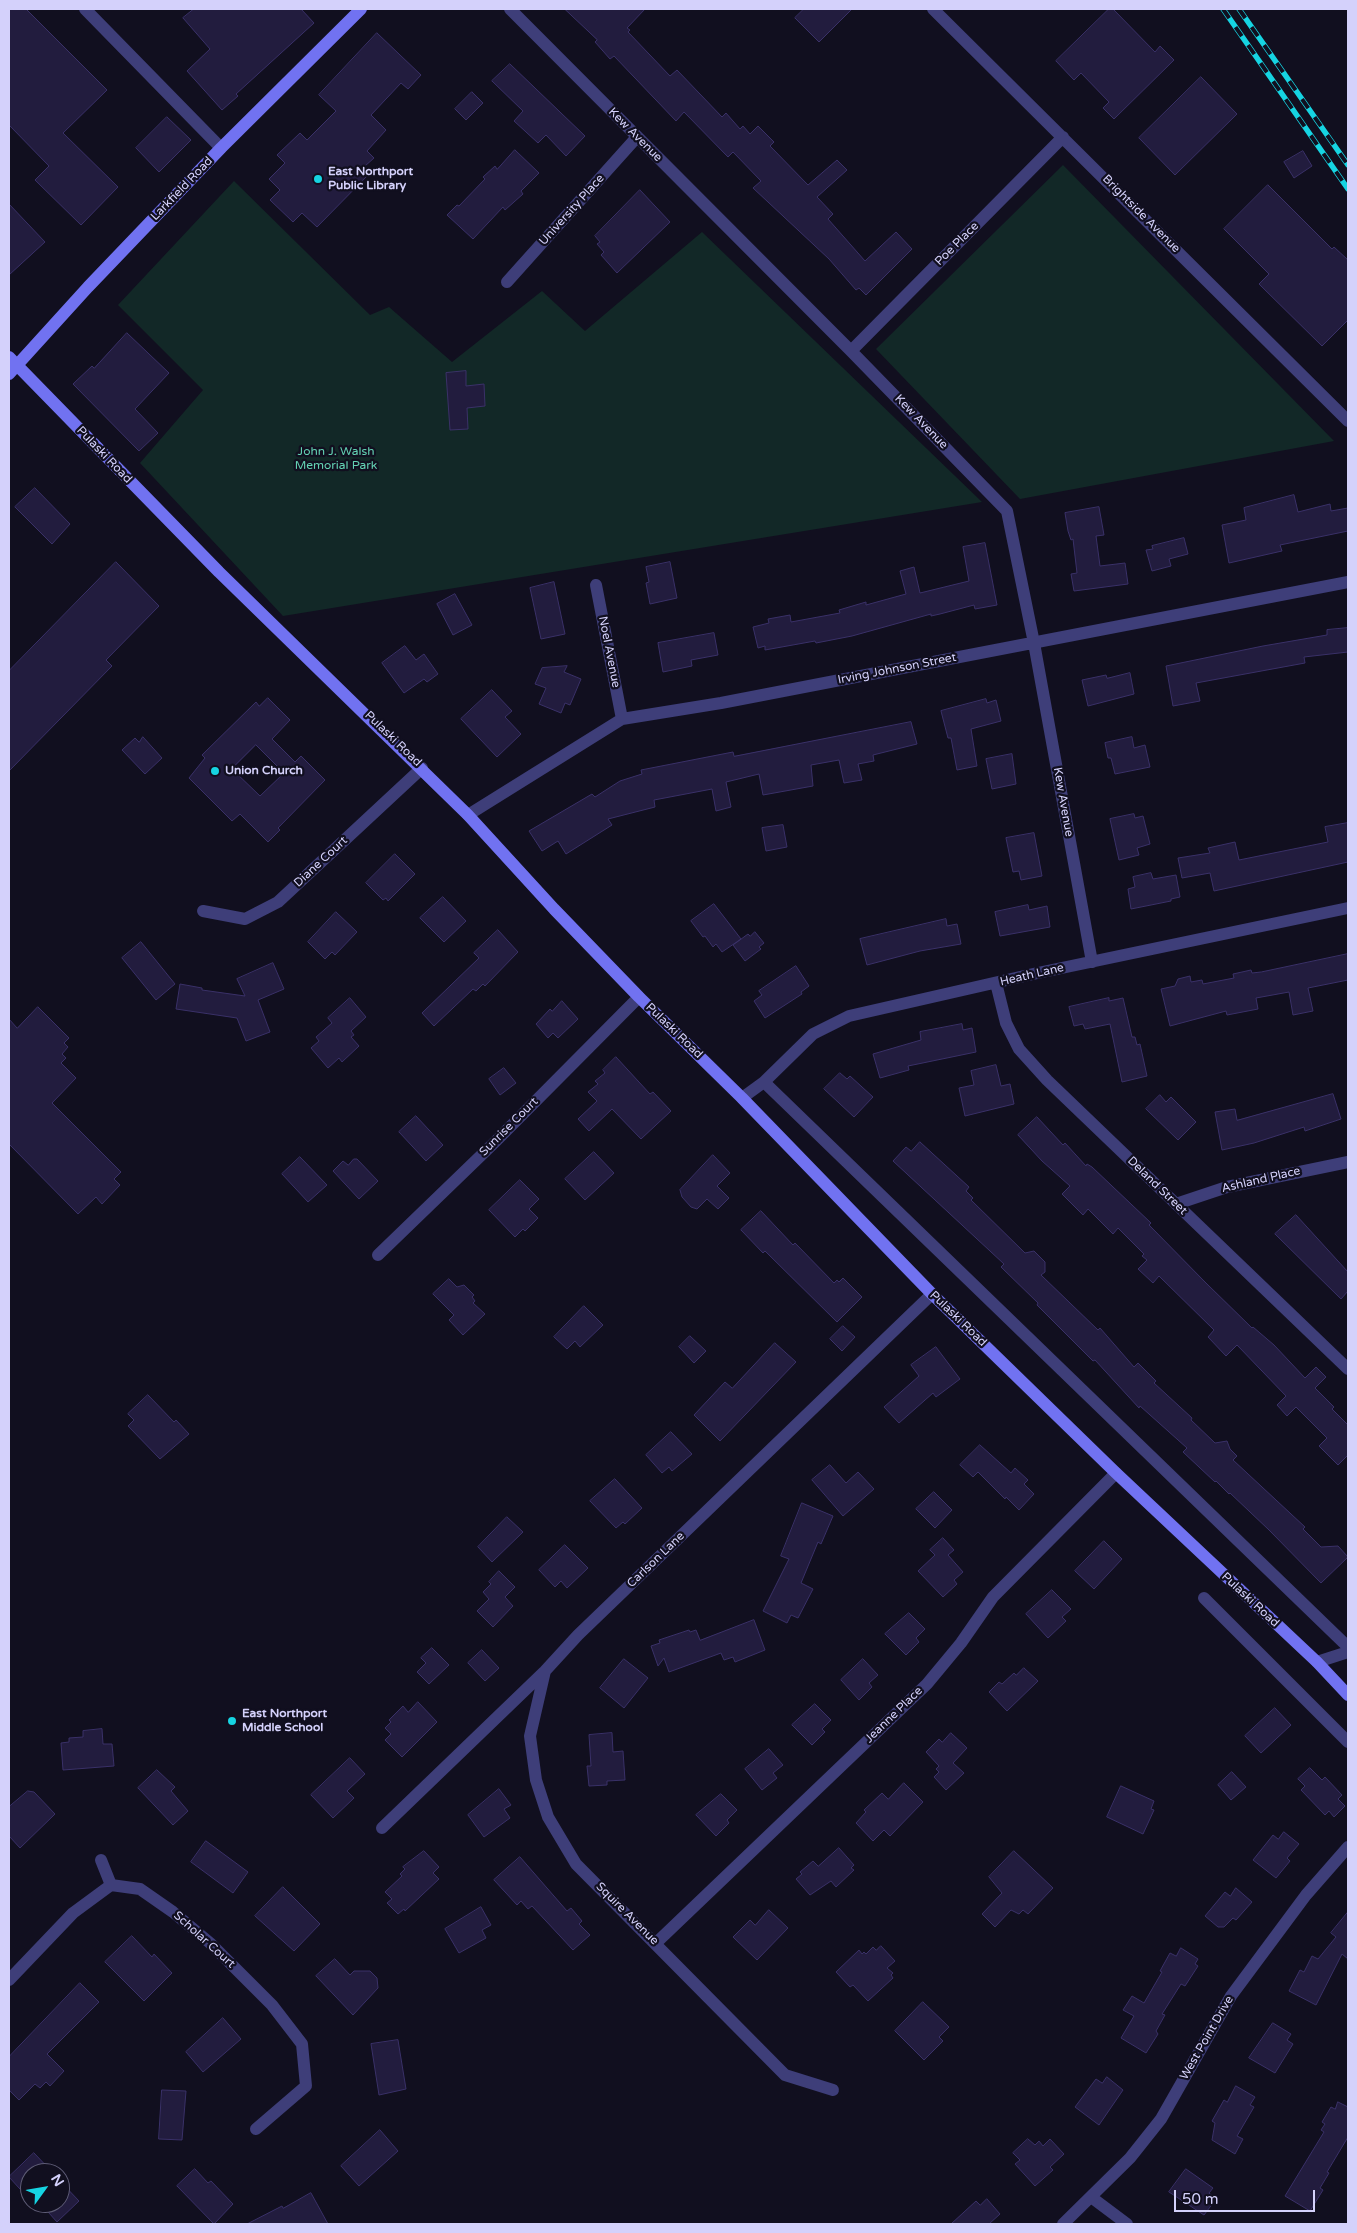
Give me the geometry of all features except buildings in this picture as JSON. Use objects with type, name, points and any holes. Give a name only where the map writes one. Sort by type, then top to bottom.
[{"type":"main road","name":"Larkfield Road","points":[[12,366],[222,148],[361,9]]},
{"type":"main road","name":"Pulaski Road","points":[[12,366],[219,572],[422,768],[639,997],[742,1098],[932,1294],[1116,1473],[1317,1662],[1348,1695]]},
{"type":"street","points":[[85,9],[222,148]]},
{"type":"street","name":"Kew Avenue","points":[[510,9],[851,351],[1007,511],[1034,642],[1092,962]]},
{"type":"street","name":"Brightside Avenue","points":[[933,9],[1348,421]]},
{"type":"street","name":"University Place","points":[[507,282],[638,137]]},
{"type":"street","name":"Poe Place","points":[[851,351],[1063,137]]},
{"type":"street","name":"Irving Johnson Street","points":[[468,815],[622,719],[721,703],[1348,582]]},
{"type":"street","name":"Noel Avenue","points":[[596,585],[622,719]]},
{"type":"street","name":"Diane Court","points":[[203,910],[245,918],[278,902],[422,768]]},
{"type":"street","name":"Heath Lane","points":[[742,1098],[764,1082],[813,1034],[849,1016],[1348,908]]},
{"type":"street","name":"Deland Street","points":[[996,983],[1006,1023],[1019,1049],[1047,1080],[1348,1370]]},
{"type":"street","name":"Sunrise Court","points":[[378,1255],[496,1141],[639,997]]},
{"type":"street","points":[[764,1082],[1348,1648]]},
{"type":"street","name":"Ashland Place","points":[[1176,1204],[1227,1187],[1348,1162]]},
{"type":"street","name":"Carlson Lane","points":[[382,1828],[545,1671],[585,1628],[932,1294]]},
{"type":"street","name":"Jeanne Place","points":[[656,1943],[927,1684],[961,1643],[993,1597],[1116,1473]]},
{"type":"street","points":[[1204,1598],[1348,1742]]},
{"type":"street","points":[[1317,1662],[1348,1652]]},
{"type":"street","name":"Squire Avenue","points":[[545,1671],[530,1736],[536,1780],[548,1817],[576,1864],[785,2075],[833,2090]]},
{"type":"street","name":"West Point Drive","points":[[1063,2224],[1130,2158],[1161,2119],[1230,1996],[1306,1895],[1348,1847]]},
{"type":"street","points":[[9,1980],[73,1913],[111,1884],[101,1860]]},
{"type":"street","name":"Scholar Court","points":[[111,1884],[140,1889],[173,1912],[210,1943],[272,2005],[302,2044],[306,2086],[256,2129]]},
{"type":"street","points":[[1091,2197],[1127,2224]]},
{"type":"green space","points":[[1063,165],[1334,441],[1020,499],[876,349]]},
{"type":"green space","name":"John J. Walsh Memorial Park","points":[[234,181],[370,315],[389,307],[452,362],[542,291],[585,331],[702,232],[982,502],[283,616],[140,463],[203,390],[118,305]]},
{"type":"railway","points":[[1223,9],[1348,189]]},
{"type":"railway","points":[[1239,9],[1348,165]]},
{"type":"place","name":"East Northport Public Library","points":[[318,179]]},
{"type":"place","name":"Union Church","points":[[215,771]]},
{"type":"place","name":"East Northport Middle School","points":[[232,1721]]}]
